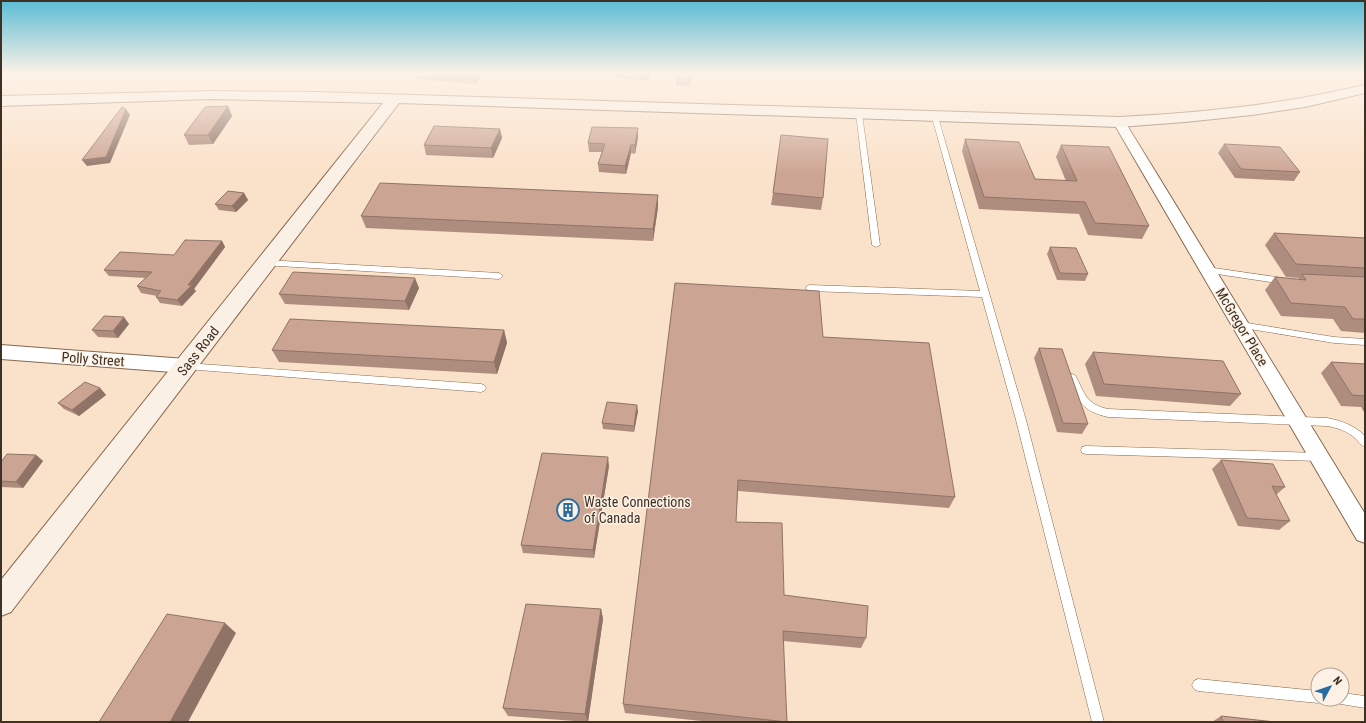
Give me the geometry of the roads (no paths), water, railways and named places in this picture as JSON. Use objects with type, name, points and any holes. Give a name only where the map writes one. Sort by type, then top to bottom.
[{"type":"street","name":"Sass Road","points":[[1,602],[387,108]]},
{"type":"street","points":[[664,108],[1119,122],[1177,119],[1269,108]]},
{"type":"street","name":"McGregor Place","points":[[1119,122],[1319,457],[1364,529]]},
{"type":"street","name":"Polly Street","points":[[1,352],[186,366]]},
{"type":"lane","points":[[858,114],[876,245]]},
{"type":"lane","points":[[935,117],[1021,420],[1098,722]]},
{"type":"lane","points":[[265,263],[499,276]]},
{"type":"lane","points":[[1208,270],[1295,282]]},
{"type":"lane","points":[[809,288],[986,294]]},
{"type":"lane","points":[[1241,325],[1334,340],[1365,342]]},
{"type":"lane","points":[[186,366],[481,388]]},
{"type":"lane","points":[[1072,377],[1084,402],[1095,411],[1108,413],[1327,422],[1339,424],[1350,429],[1362,438],[1365,443]]},
{"type":"lane","points":[[1086,450],[1319,457]]},
{"type":"lane","points":[[1198,685],[1310,696]]},
{"type":"lane","points":[[1350,700],[1365,702]]},
{"type":"place","name":"Waste Connections of Canada","points":[[568,510]]}]
